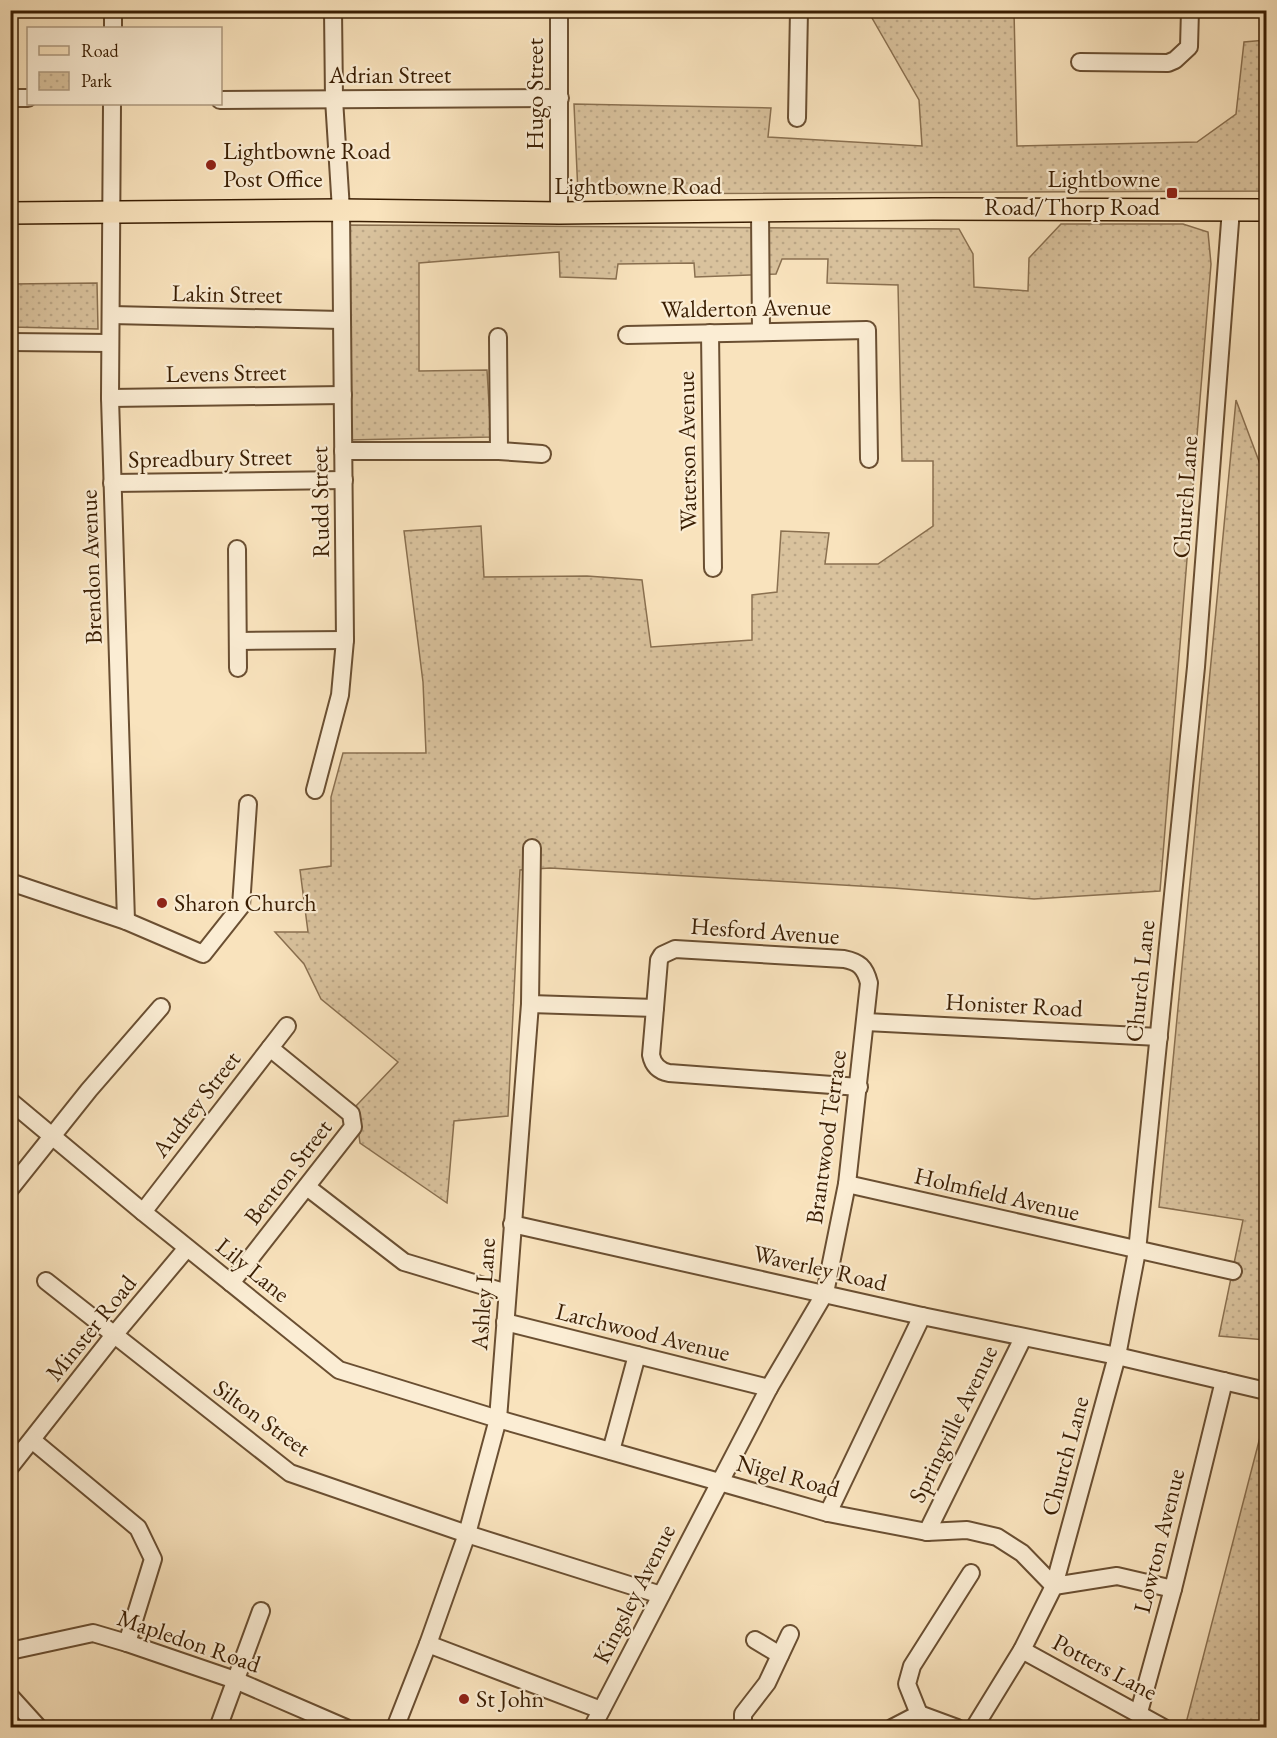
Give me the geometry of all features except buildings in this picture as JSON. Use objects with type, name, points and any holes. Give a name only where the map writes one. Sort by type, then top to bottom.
[{"type":"main road","name":"Lightbowne Road","points":[[10,213],[341,210],[559,213],[933,209],[1266,210]]},
{"type":"street","points":[[113,10],[113,27]]},
{"type":"street","name":"Rudd Street","points":[[315,790],[340,695],[345,640],[341,210],[334,99],[333,10]]},
{"type":"street","name":"Hugo Street","points":[[559,10],[559,213]]},
{"type":"street","points":[[797,118],[799,10]]},
{"type":"street","points":[[1080,62],[1168,63],[1175,60],[1189,47],[1190,10]]},
{"type":"street","points":[[10,98],[27,98]]},
{"type":"street","name":"Adrian Street","points":[[222,100],[560,98]]},
{"type":"street","name":"Brendon Avenue","points":[[112,105],[110,398],[126,921]]},
{"type":"street","name":"Church Lane","points":[[974,1728],[1022,1650],[1054,1586],[1117,1356],[1137,1251],[1196,667],[1231,209]]},
{"type":"street","points":[[760,211],[760,332]]},
{"type":"street","name":"Lakin Street","points":[[111,315],[342,320]]},
{"type":"street","name":"Walderton Avenue","points":[[627,335],[867,330],[869,459]]},
{"type":"street","name":"Waterson Avenue","points":[[710,333],[713,568]]},
{"type":"street","points":[[498,337],[500,451]]},
{"type":"street","points":[[10,342],[110,343]]},
{"type":"street","name":"Levens Street","points":[[110,398],[343,395]]},
{"type":"street","points":[[344,451],[500,451],[542,454]]},
{"type":"street","name":"Spreadbury Street","points":[[112,483],[344,480]]},
{"type":"street","points":[[237,549],[238,668]]},
{"type":"street","points":[[238,641],[345,640]]},
{"type":"street","points":[[10,882],[126,921],[203,954],[241,906],[248,804]]},
{"type":"street","name":"Ashley Lane","points":[[395,1728],[428,1644],[466,1534],[498,1419],[530,1004],[532,848]]},
{"type":"street","name":"Hesford Avenue","points":[[654,1008],[658,960],[662,955],[675,950],[844,959],[862,966],[867,974],[869,983],[866,1022]]},
{"type":"street","points":[[530,1004],[654,1008],[652,1061],[662,1072],[669,1074],[859,1087]]},
{"type":"street","points":[[10,1189],[89,1090],[161,1007]]},
{"type":"street","name":"Honister Road","points":[[866,1022],[1159,1037]]},
{"type":"street","name":"Brantwood Terrace","points":[[719,1482],[769,1388],[825,1293],[847,1184],[866,1022]]},
{"type":"street","name":"Audrey Street","points":[[143,1212],[287,1026]]},
{"type":"street","name":"Benton Street","points":[[231,1283],[353,1127],[351,1114],[270,1048]]},
{"type":"street","name":"Lily Lane","points":[[10,1101],[339,1370],[498,1419]]},
{"type":"street","name":"Holmfield Avenue","points":[[847,1184],[1233,1271]]},
{"type":"street","points":[[307,1188],[404,1262],[507,1293]]},
{"type":"street","name":"Waverley Road","points":[[513,1224],[922,1316],[1117,1356],[1266,1391]]},
{"type":"street","name":"Minster Road","points":[[10,1467],[114,1335],[187,1248]]},
{"type":"street","name":"Silton Street","points":[[46,1281],[290,1473],[466,1534],[661,1595]]},
{"type":"street","points":[[828,1513],[922,1316]]},
{"type":"street","name":"Larchwood Avenue","points":[[505,1322],[769,1388]]},
{"type":"street","name":"Springville Avenue","points":[[927,1532],[1023,1338]]},
{"type":"street","points":[[611,1451],[637,1355]]},
{"type":"street","name":"Lowton Avenue","points":[[1139,1713],[1173,1589],[1224,1381]]},
{"type":"street","name":"Nigel Road","points":[[498,1419],[828,1513],[927,1532],[967,1530],[997,1537],[1022,1553],[1054,1586]]},
{"type":"street","points":[[32,1440],[138,1528],[153,1559],[127,1643]]},
{"type":"street","name":"Kingsley Avenue","points":[[592,1728],[719,1482]]},
{"type":"street","points":[[919,1714],[907,1684],[912,1666],[971,1573]]},
{"type":"street","points":[[1054,1586],[1117,1576],[1173,1589]]},
{"type":"street","points":[[218,1728],[261,1611]]},
{"type":"street","name":"Mapledon Road","points":[[10,1651],[93,1633],[236,1680],[346,1728]]},
{"type":"street","points":[[743,1728],[743,1714],[767,1683],[790,1634]]},
{"type":"street","points":[[755,1640],[780,1654]]},
{"type":"street","points":[[428,1644],[601,1710]]},
{"type":"street","name":"Potters Lane","points":[[1022,1650],[1164,1728]]},
{"type":"street","points":[[10,1696],[34,1726]]},
{"type":"street","points":[[891,1728],[919,1714],[957,1728]]},
{"type":"green space","points":[[868,11],[1014,11],[1017,146],[1197,142],[1236,114],[1244,42],[1266,40],[1266,191],[578,194],[574,104],[771,108],[768,137],[922,146],[919,100]]},
{"type":"green space","points":[[1061,224],[1183,224],[1208,232],[1211,264],[1160,891],[1034,899],[893,888],[550,868],[520,870],[508,1116],[454,1121],[447,1203],[360,1143],[355,1107],[398,1062],[321,999],[304,964],[275,932],[308,932],[300,870],[331,866],[331,797],[343,753],[426,753],[423,682],[404,531],[481,526],[484,577],[587,576],[642,580],[651,647],[752,640],[752,595],[777,592],[781,531],[829,533],[825,564],[878,564],[933,526],[933,461],[902,461],[898,285],[827,283],[828,259],[782,259],[776,274],[695,277],[694,263],[618,264],[616,279],[560,277],[559,252],[419,263],[419,371],[487,370],[491,437],[347,440],[347,225],[959,229],[973,254],[974,287],[1028,291],[1029,258]]},
{"type":"green space","points":[[97,283],[98,329],[11,327],[11,284]]},
{"type":"green space","points":[[1236,400],[1266,480],[1266,1340],[1219,1336],[1243,1220],[1159,1207]]},
{"type":"green space","points":[[1266,1414],[1266,1727],[1185,1727]]},
{"type":"place","name":"Lightbowne Road Post Office","points":[[211,165]]},
{"type":"place","name":"Lightbowne Road/Thorp Road","points":[[1172,193]]},
{"type":"place","name":"Sharon Church","points":[[162,903]]},
{"type":"place","name":"St John","points":[[464,1699]]}]
